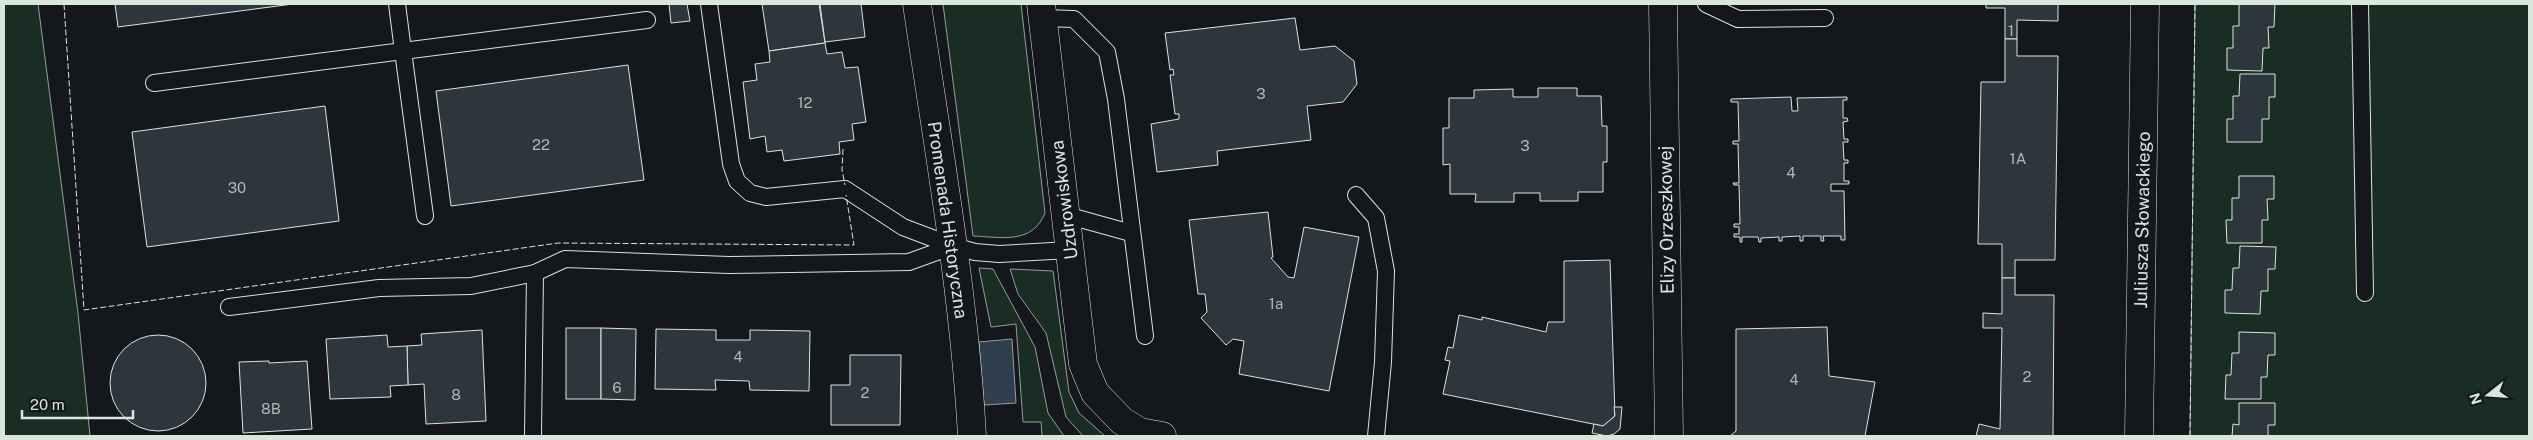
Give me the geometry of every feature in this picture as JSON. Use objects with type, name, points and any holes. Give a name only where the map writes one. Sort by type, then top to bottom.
[{"type":"street","name":"Promenada Historyczna","points":[[916,4],[953,246],[968,368],[972,436]]},
{"type":"street","name":"Elizy Orzeszkowej","points":[[1663,4],[1669,436]]},
{"type":"street","name":"Juliusza Słowackiego","points":[[2138,436],[2145,4]]},
{"type":"street","name":"Uzdrowiskowa","points":[[1042,11],[1083,364],[1095,394],[1122,421],[1140,432],[1162,436]]},
{"type":"lane","points":[[397,4],[425,216]]},
{"type":"lane","points":[[709,4],[731,164],[737,181],[750,193],[766,197],[845,189],[903,226],[953,246],[974,252],[999,254],[1070,250]]},
{"type":"lane","points":[[1706,4],[1738,19],[1825,18]]},
{"type":"lane","points":[[2360,4],[2365,293]]},
{"type":"lane","points":[[1042,11],[1074,20],[1107,52],[1116,99],[1144,336]]},
{"type":"lane","points":[[154,83],[647,20]]},
{"type":"lane","points":[[1356,195],[1376,218],[1386,271],[1383,362],[1376,436]]},
{"type":"lane","points":[[1066,215],[1131,233]]},
{"type":"lane","points":[[230,307],[379,288],[470,286],[535,273],[564,259],[729,265],[909,262],[953,246]]},
{"type":"lane","points":[[533,436],[535,273]]},
{"type":"green space","points":[[4,4],[38,4],[78,313],[90,436],[4,436]]},
{"type":"green space","points":[[943,4],[1021,4],[1045,213],[1039,223],[1024,235],[1005,238],[973,236]]},
{"type":"green space","points":[[2195,4],[2529,4],[2529,436],[2190,436]]},
{"type":"green space","points":[[979,268],[993,269],[1035,347],[1048,413],[1064,436],[1042,436],[1041,422],[1023,422],[1016,324],[991,327]]},
{"type":"green space","points":[[1010,269],[1053,271],[1069,392],[1079,413],[1105,436],[1083,436],[1066,417],[1046,333],[1018,294]]},
{"type":"water","points":[[1012,339],[1016,403],[984,405],[979,342]]},
{"type":"building","points":[[115,4],[293,4],[118,27]]},
{"type":"building","points":[[669,4],[687,4],[690,21],[671,23]]},
{"type":"building","points":[[762,4],[819,4],[825,43],[769,51]]},
{"type":"building","points":[[820,4],[861,4],[865,37],[825,42]]},
{"type":"building","points":[[1986,4],[2058,4],[2058,21],[2017,20],[2017,39],[2005,39],[2005,8],[1986,8]]},
{"type":"building","points":[[2239,4],[2275,4],[2274,27],[2268,27],[2269,48],[2263,48],[2262,71],[2227,70],[2227,48],[2233,48],[2233,26],[2239,26]]},
{"type":"building","points":[[1295,18],[1300,50],[1335,46],[1354,61],[1357,84],[1343,102],[1307,106],[1311,140],[1217,151],[1218,165],[1157,172],[1151,124],[1179,119],[1179,114],[1175,114],[1170,75],[1174,75],[1173,69],[1170,70],[1165,33]]},
{"type":"building","points":[[2005,39],[2017,39],[2017,56],[2058,56],[2055,260],[2015,260],[2015,278],[2002,278],[2002,244],[1978,244],[1981,82],[2005,82]]},
{"type":"building","points":[[825,43],[827,54],[842,52],[845,68],[858,67],[866,122],[852,124],[854,140],[839,142],[840,154],[784,161],[782,150],[767,152],[765,136],[750,139],[743,82],[757,80],[755,64],[770,62],[769,51]]},
{"type":"building","points":[[628,65],[644,180],[451,206],[436,91]]},
{"type":"building","points":[[2240,74],[2275,74],[2275,97],[2269,97],[2269,119],[2262,119],[2262,142],[2227,142],[2227,119],[2233,119],[2233,96],[2239,96]]},
{"type":"building","points":[[1538,88],[1577,88],[1577,96],[1601,96],[1602,126],[1607,126],[1607,162],[1603,162],[1603,192],[1578,192],[1578,201],[1540,201],[1540,193],[1514,193],[1514,202],[1475,202],[1476,194],[1450,194],[1450,164],[1443,165],[1443,128],[1449,128],[1449,98],[1474,98],[1474,90],[1513,89],[1513,97],[1538,97]]},
{"type":"building","points":[[1791,97],[1792,111],[1798,111],[1797,98],[1847,97],[1847,100],[1843,100],[1843,118],[1847,118],[1848,121],[1843,122],[1844,139],[1848,139],[1848,142],[1843,142],[1844,160],[1848,160],[1848,163],[1844,163],[1844,181],[1849,181],[1849,184],[1831,184],[1831,191],[1844,191],[1845,240],[1841,240],[1841,236],[1823,236],[1824,241],[1821,241],[1821,236],[1803,236],[1803,241],[1800,241],[1800,236],[1782,237],[1782,241],[1779,241],[1779,237],[1761,238],[1761,242],[1759,242],[1758,237],[1742,237],[1742,242],[1740,242],[1740,237],[1734,237],[1734,234],[1739,234],[1739,227],[1734,227],[1734,224],[1740,224],[1739,185],[1734,185],[1733,183],[1739,183],[1738,144],[1733,144],[1733,141],[1739,141],[1738,102],[1731,102],[1731,99]]},
{"type":"building","points":[[325,106],[339,221],[147,247],[132,132]]},
{"type":"building","points":[[2239,176],[2274,176],[2274,199],[2267,199],[2268,220],[2262,220],[2262,243],[2227,243],[2226,220],[2232,220],[2232,198],[2239,198]]},
{"type":"building","points":[[1268,212],[1273,257],[1271,258],[1288,277],[1294,278],[1304,227],[1359,237],[1329,391],[1239,374],[1244,341],[1233,339],[1226,345],[1201,318],[1207,312],[1205,294],[1198,294],[1189,220]]},
{"type":"building","points":[[2240,246],[2276,247],[2275,269],[2268,269],[2268,291],[2261,291],[2260,314],[2225,313],[2225,290],[2232,290],[2233,268],[2239,268]]},
{"type":"building","points":[[1610,260],[1615,416],[1603,426],[1443,394],[1450,361],[1445,360],[1448,347],[1453,348],[1459,315],[1482,320],[1482,317],[1546,332],[1548,322],[1564,322],[1564,261]]},
{"type":"building","points":[[2002,278],[2015,278],[2015,295],[2054,295],[2053,436],[1976,436],[1979,424],[2000,429],[2002,328],[1983,328],[1983,313],[2002,314]]},
{"type":"building","points":[[1827,327],[1829,376],[1875,382],[1865,436],[1730,436],[1736,431],[1736,329]]},
{"type":"building","points":[[566,328],[601,328],[601,399],[566,399]]},
{"type":"building","points":[[601,328],[636,329],[635,400],[601,399]]},
{"type":"building","points":[[656,329],[716,330],[716,340],[750,340],[750,330],[810,331],[809,391],[750,390],[749,381],[715,380],[716,390],[655,389]]},
{"type":"building","points":[[482,330],[486,421],[426,424],[424,384],[408,385],[407,346],[422,345],[421,334]]},
{"type":"building","points":[[2239,332],[2275,333],[2275,355],[2268,355],[2267,377],[2261,377],[2261,399],[2225,399],[2226,375],[2231,375],[2232,353],[2239,353]]},
{"type":"building","points":[[158,335],[176,339],[192,349],[202,365],[206,383],[202,401],[192,417],[176,427],[158,431],[140,427],[124,417],[114,401],[110,383],[114,365],[124,349],[140,339]]},
{"type":"building","points":[[387,335],[388,347],[407,346],[408,385],[390,386],[391,397],[330,399],[326,339]]},
{"type":"building","points":[[850,355],[901,355],[900,425],[831,425],[831,385],[850,385]]},
{"type":"building","points":[[269,361],[269,363],[307,361],[312,429],[243,433],[239,362]]},
{"type":"building","points":[[2239,403],[2275,403],[2275,425],[2268,425],[2268,436],[2232,436],[2233,424],[2239,425]]},
{"type":"building","points":[[1614,407],[1622,407],[1620,429],[1614,434],[1607,436],[1592,433],[1594,424],[1603,426],[1615,416]]},
{"type":"fence","points":[[64,4],[84,310],[558,243],[854,245],[846,195]]},
{"type":"fence","points":[[2190,436],[2195,4]]},
{"type":"fence","points":[[843,149],[842,170],[845,185]]}]
